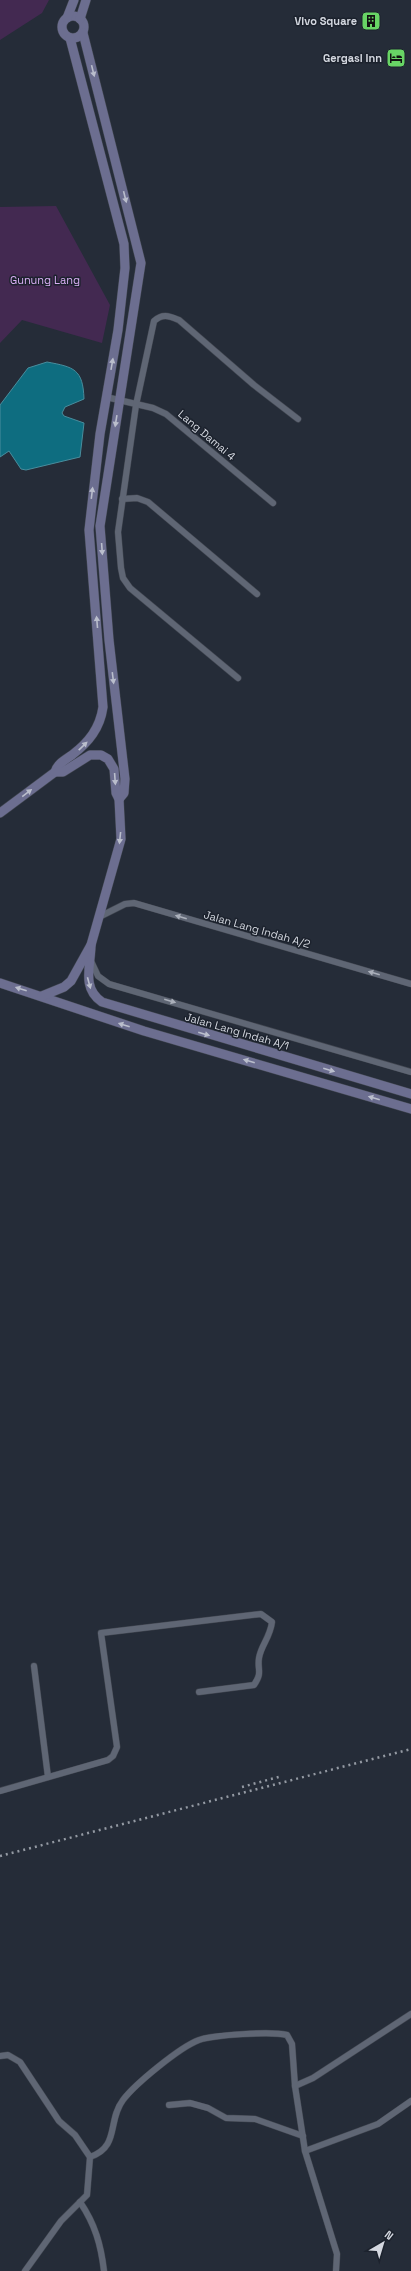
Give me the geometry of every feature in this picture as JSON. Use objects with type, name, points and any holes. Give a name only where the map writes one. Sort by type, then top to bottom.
[{"type":"street","points":[[67,18],[74,16],[80,18],[85,27],[83,33],[77,38],[70,38],[65,35],[62,29],[63,23],[67,18],[74,0]]},
{"type":"street","points":[[80,18],[86,0]]},
{"type":"street","points":[[83,33],[141,263],[100,526],[109,640],[125,779],[124,793],[120,799]]},
{"type":"street","points":[[0,813],[55,772],[58,766],[88,741],[98,727],[102,716],[103,690],[89,530],[106,397],[125,268],[124,244],[70,38]]},
{"type":"street","points":[[238,678],[130,588],[123,578],[117,540],[136,405],[151,328],[154,321],[159,316],[168,315],[179,320],[298,419]]},
{"type":"street","name":"Lang Damai 4","points":[[106,397],[120,399],[136,405],[153,408],[166,414],[273,503]]},
{"type":"street","points":[[122,499],[137,498],[148,502],[257,594]]},
{"type":"street","points":[[42,996],[64,987],[71,981],[91,945],[121,839],[120,799],[116,792],[113,766],[105,757],[90,755],[63,772],[55,772]]},
{"type":"street","name":"Jalan Lang Indah A/2","points":[[99,917],[125,904],[134,903],[411,984]]},
{"type":"street","name":"Jalan Lang Indah A/1","points":[[91,945],[91,960],[88,981],[93,994],[102,1002],[411,1094]]},
{"type":"street","name":"Jalan Lang Indah A/1","points":[[91,960],[98,976],[109,984],[411,1072]]},
{"type":"street","points":[[0,983],[144,1031],[411,1109]]},
{"type":"street","points":[[0,1791],[108,1760],[113,1756],[117,1747],[101,1633],[261,1614],[272,1622],[270,1634],[258,1660],[260,1677],[254,1685],[198,1692]]},
{"type":"street","points":[[34,1666],[48,1777]]},
{"type":"street","points":[[295,2086],[313,2078],[411,2014]]},
{"type":"street","points":[[90,2157],[98,2154],[110,2141],[116,2112],[123,2100],[149,2075],[187,2046],[200,2040],[279,2033],[287,2035],[292,2044],[295,2086],[305,2151],[337,2254],[336,2271]]},
{"type":"street","points":[[0,2056],[8,2055],[20,2062],[60,2121],[75,2135],[90,2157],[87,2195],[61,2221],[25,2271]]},
{"type":"street","points":[[305,2151],[378,2124],[411,2101]]},
{"type":"street","points":[[169,2105],[190,2103],[208,2108],[226,2118],[255,2119],[303,2136]]},
{"type":"street","points":[[80,2202],[91,2219],[101,2245],[104,2271]]},
{"type":"green space","points":[[0,0],[49,0],[42,13],[0,40]]},
{"type":"green space","name":"Gunung Lang","points":[[56,206],[110,305],[102,343],[22,320],[0,343],[0,207]]},
{"type":"water","points":[[47,362],[70,368],[79,375],[82,381],[84,399],[65,407],[62,413],[64,416],[84,423],[80,457],[26,470],[21,469],[9,451],[0,457],[0,405],[28,368]]},
{"type":"railway","points":[[0,1856],[411,1749]]},
{"type":"railway","points":[[242,1787],[282,1776]]},
{"type":"place","name":"Vivo Square","points":[[371,21]]},
{"type":"place","name":"Gergasi Inn","points":[[396,58]]}]
